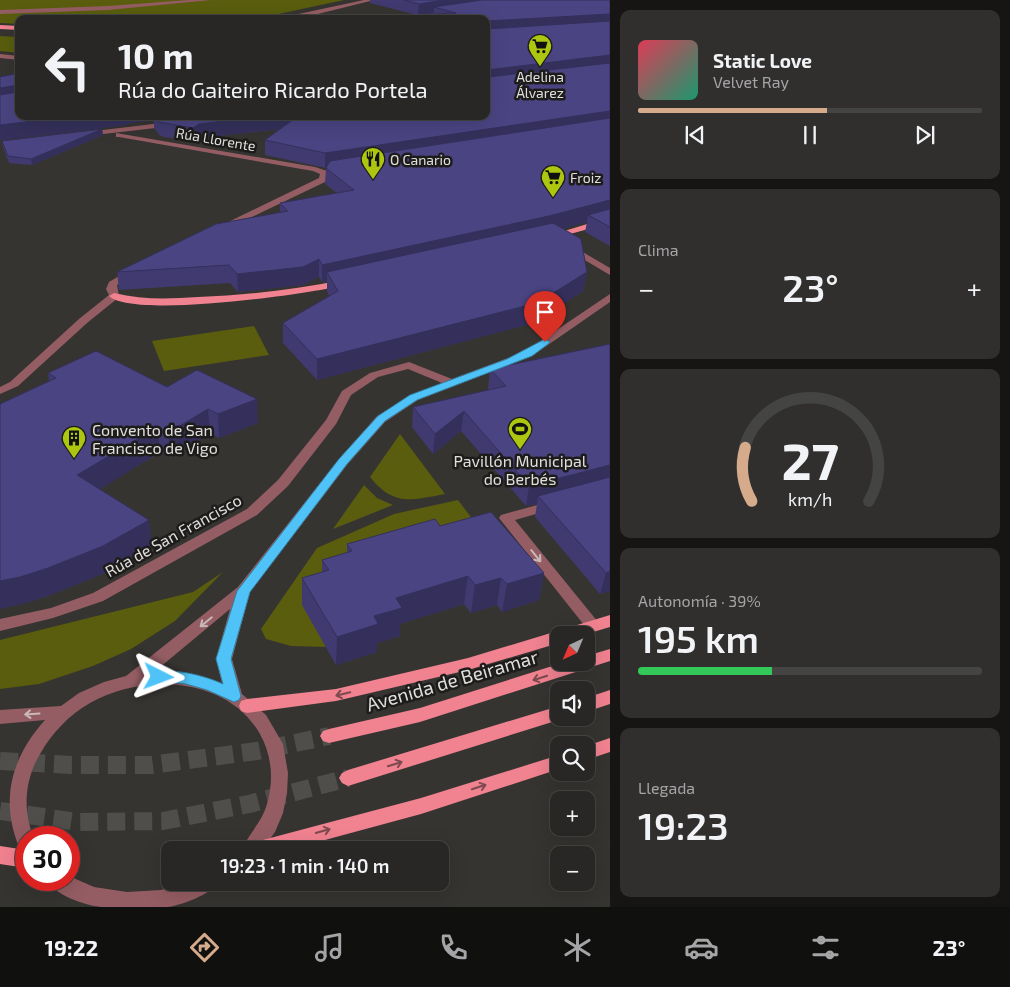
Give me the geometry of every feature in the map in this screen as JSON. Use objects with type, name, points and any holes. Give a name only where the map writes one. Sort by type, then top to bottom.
[{"type":"main road","points":[[0,29],[15,30]]},
{"type":"main road","points":[[546,237],[610,220]]},
{"type":"main road","points":[[114,296],[133,302],[209,300],[283,293],[355,280]]},
{"type":"main road","points":[[593,626],[610,621]]},
{"type":"main road","points":[[240,701],[336,695],[468,664],[550,639]]},
{"type":"main road","name":"Avenida de Beiramar","points":[[595,659],[610,655]]},
{"type":"main road","name":"Avenida de Beiramar","points":[[329,736],[420,715],[558,671]]},
{"type":"main road","points":[[595,702],[610,697]]},
{"type":"main road","points":[[348,778],[550,716]]},
{"type":"main road","points":[[595,750],[610,745]]},
{"type":"main road","points":[[290,841],[421,806],[550,765]]},
{"type":"main road","points":[[0,855],[15,857]]},
{"type":"street","points":[[0,12],[108,8],[208,0]]},
{"type":"street","points":[[304,15],[371,0]]},
{"type":"street","points":[[0,56],[15,58]]},
{"type":"street","points":[[76,136],[175,123]]},
{"type":"street","name":"Rúa Llorente","points":[[104,132],[328,172],[322,180],[220,229]]},
{"type":"street","points":[[546,237],[610,272]]},
{"type":"street","points":[[0,391],[14,384],[83,321],[114,296],[111,289],[112,284],[144,266]]},
{"type":"street","points":[[132,681],[243,591],[343,462],[381,419],[414,398],[528,354],[610,297]]},
{"type":"street","name":"Rúa de San Francisco","points":[[0,625],[53,613],[98,597],[252,512],[283,483],[332,421],[346,393],[374,375],[409,365],[450,383]]},
{"type":"street","points":[[563,502],[506,518],[593,626]]},
{"type":"street","points":[[240,701],[224,659],[243,591]]},
{"type":"street","points":[[20,826],[16,799],[23,766],[40,736],[65,712],[85,698],[108,688],[132,681],[159,677],[186,679],[211,685],[240,701],[267,728],[279,757],[280,789],[270,822],[257,841]]},
{"type":"street","points":[[0,717],[65,712]]},
{"type":"street","points":[[80,890],[96,898],[143,903],[194,891]]},
{"type":"shaded area","points":[[0,0],[344,0],[274,15],[15,15],[15,24],[0,23]]},
{"type":"shaded area","points":[[0,36],[15,37],[15,53],[0,51]]},
{"type":"shaded area","points":[[254,326],[269,355],[164,371],[152,341]]},
{"type":"shaded area","points":[[400,434],[445,494],[404,499],[387,493],[370,477]]},
{"type":"shaded area","points":[[364,485],[377,498],[393,505],[333,529]]},
{"type":"shaded area","points":[[458,500],[495,549],[327,647],[291,646],[266,639],[261,629],[317,548],[394,514]]},
{"type":"shaded area","points":[[223,572],[175,621],[131,649],[93,666],[39,684],[0,689],[0,640],[193,592]]},
{"type":"building","points":[[404,0],[443,0],[419,4]]},
{"type":"building","points":[[482,0],[610,0],[610,14],[490,21],[490,15],[417,15],[456,13],[434,7]]},
{"type":"building","points":[[610,21],[610,55],[490,70],[490,29]]},
{"type":"building","points":[[610,63],[610,111],[325,153],[265,140],[292,120],[490,120],[490,77]]},
{"type":"building","points":[[15,74],[15,86],[0,88],[0,77]]},
{"type":"building","points":[[15,92],[15,120],[42,120],[0,125],[0,95]]},
{"type":"building","points":[[610,118],[610,200],[549,216],[322,265],[319,259],[303,267],[237,274],[229,265],[117,272],[216,224],[288,211],[280,203],[354,190],[326,168],[330,161]]},
{"type":"building","points":[[158,120],[231,120],[199,124],[193,128],[159,122]]},
{"type":"building","points":[[102,129],[31,159],[8,156],[2,141]]},
{"type":"building","points":[[610,209],[610,227],[588,215]]},
{"type":"building","points":[[553,223],[581,239],[587,272],[537,303],[317,359],[283,323],[338,291],[327,272]]},
{"type":"building","name":"Pavillón Municipal do Berbés","points":[[610,344],[610,465],[529,486],[464,411],[435,434],[413,407],[506,386],[490,369]]},
{"type":"building","points":[[96,351],[167,387],[197,370],[257,399],[218,414],[208,409],[168,433],[158,427],[77,475],[149,520],[103,546],[48,568],[0,581],[0,404],[56,378],[48,373]]},
{"type":"building","points":[[610,477],[610,571],[606,573],[538,496]]},
{"type":"building","points":[[491,512],[544,573],[507,584],[501,578],[475,585],[468,576],[396,598],[402,608],[374,616],[378,624],[337,637],[302,578],[329,570],[322,560],[352,551],[347,544],[435,519],[440,526]]},
{"type":"tunnel","points":[[0,761],[71,765],[150,765],[257,751],[329,736]]},
{"type":"tunnel","points":[[0,811],[78,822],[163,821],[249,804],[348,778]]},
{"type":"place","name":"Adelina Álvarez","points":[[540,67]]},
{"type":"place","name":"O Canario","points":[[373,180]]},
{"type":"place","name":"Froiz","points":[[553,198]]},
{"type":"place","name":"Pavillón Municipal do Berbés","points":[[520,450]]},
{"type":"place","name":"Convento de San Francisco de Vigo","points":[[74,459]]},
{"type":"route","points":[[159,677],[186,679],[211,685],[234,696],[224,659],[243,591],[343,462],[381,419],[414,398],[510,362],[528,354],[545,342]]}]
